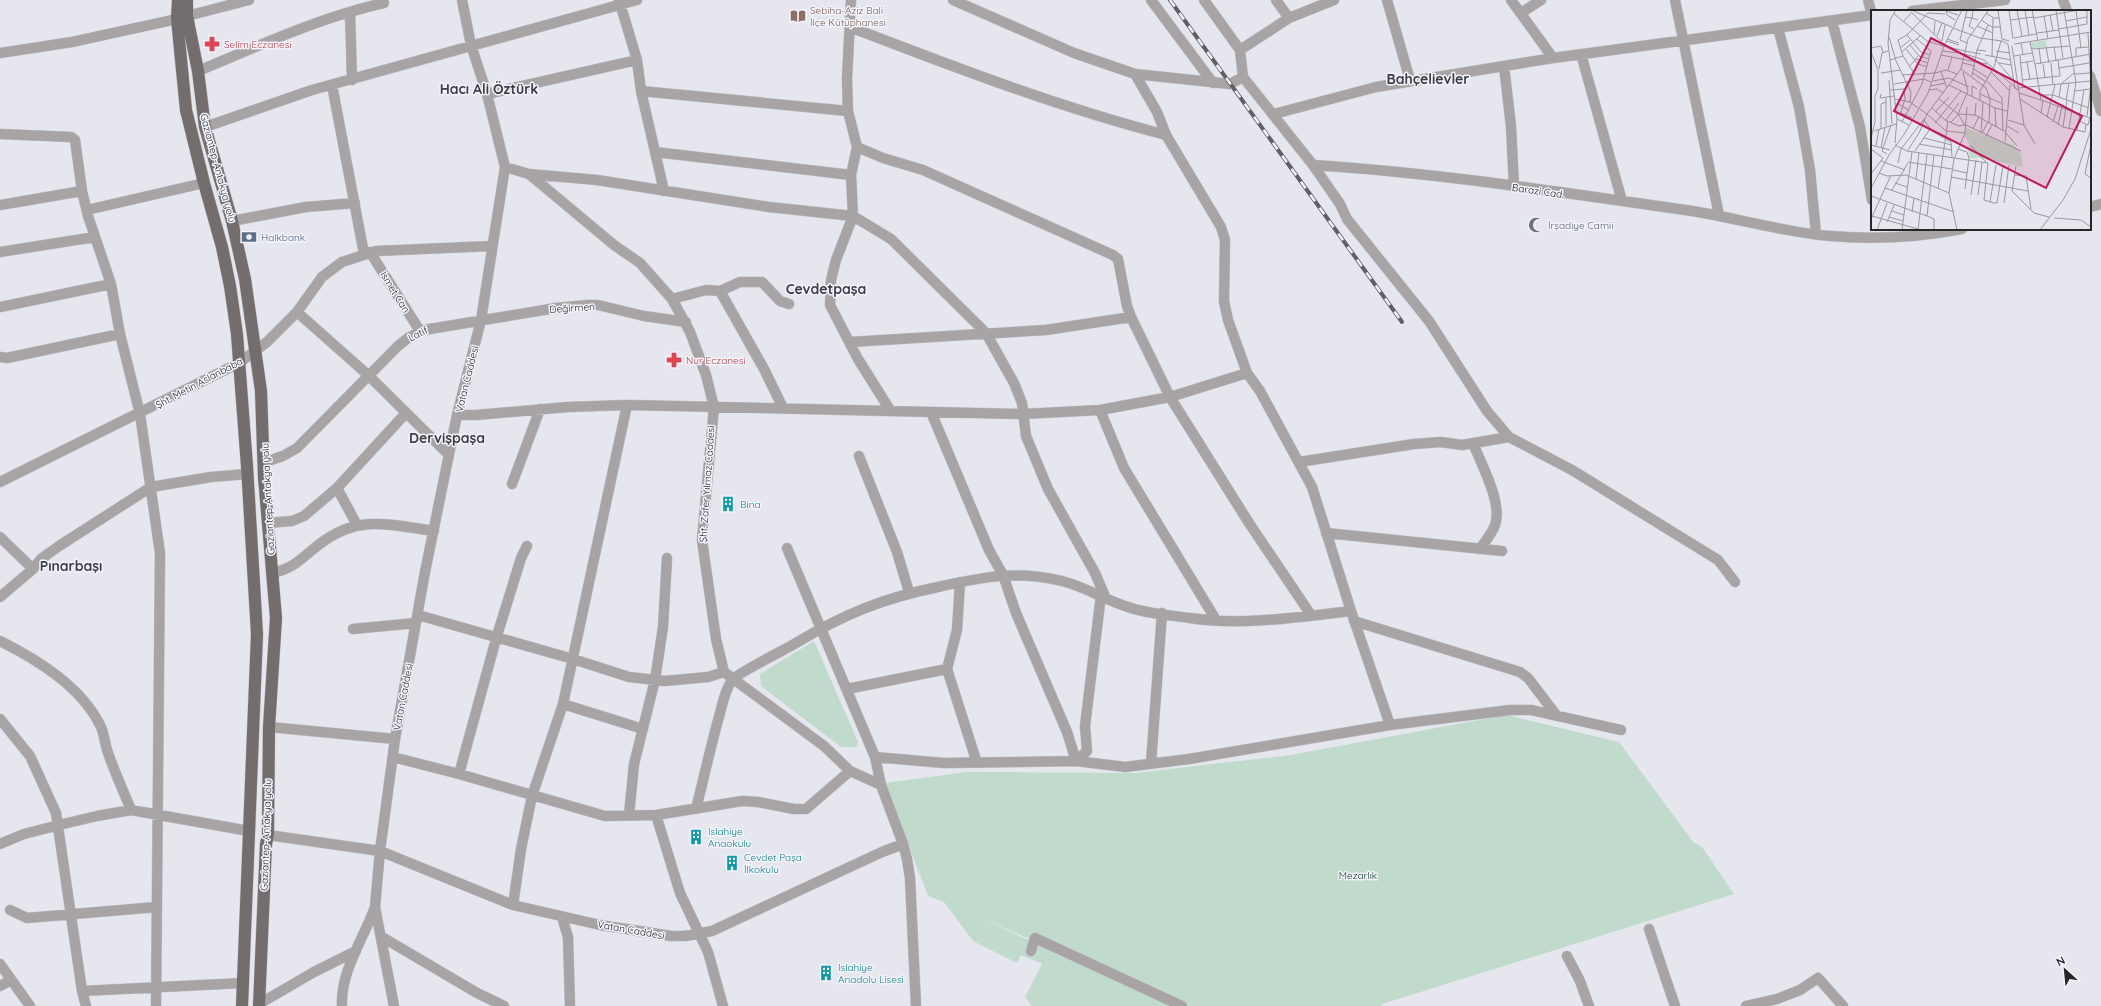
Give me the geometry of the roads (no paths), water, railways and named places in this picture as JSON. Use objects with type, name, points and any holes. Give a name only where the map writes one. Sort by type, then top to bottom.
[{"type":"main road","name":"Gaziantep-Antakya yolu","points":[[178,0],[198,71],[205,127],[232,221],[245,279],[261,391],[268,523],[276,618],[269,727],[268,835],[266,844],[259,1005]]},
{"type":"main road","name":"Gaziantep-Antakya yolu","points":[[187,0],[182,17],[186,110],[226,266],[237,334],[257,634],[242,1006]]},
{"type":"street","points":[[0,53],[72,42],[249,0]]},
{"type":"street","name":"Vatan Caddesi","points":[[462,0],[471,45],[487,94],[505,167],[480,320],[449,455],[425,572],[395,739],[380,851],[513,905],[562,917],[671,936],[698,934],[724,926],[882,852],[903,844]]},
{"type":"street","points":[[205,127],[332,85],[620,2],[636,0]]},
{"type":"street","points":[[851,0],[847,79],[848,111],[857,147],[851,175],[853,216],[836,260],[829,293],[830,305],[890,410]]},
{"type":"street","points":[[953,0],[1074,53],[1135,74],[1230,84],[1243,77]]},
{"type":"street","points":[[1151,0],[1213,83]]},
{"type":"street","points":[[1204,0],[1240,50],[1243,77],[1274,114],[1313,165],[1340,204],[1346,219],[1429,320],[1487,411],[1509,437],[1572,470],[1718,560],[1735,582]]},
{"type":"street","points":[[1276,0],[1288,18]]},
{"type":"street","points":[[1240,50],[1288,18],[1334,0]]},
{"type":"street","points":[[1387,0],[1410,80]]},
{"type":"street","points":[[1511,0],[1553,58]]},
{"type":"street","points":[[1521,13],[1541,0]]},
{"type":"street","points":[[1675,0],[1718,215]]},
{"type":"street","points":[[1868,0],[1871,11]]},
{"type":"street","points":[[1921,10],[2004,0]]},
{"type":"street","points":[[2062,0],[2066,10]]},
{"type":"street","points":[[620,2],[637,60],[641,91],[664,191]]},
{"type":"street","points":[[198,71],[354,7],[384,3]]},
{"type":"street","points":[[352,80],[354,7]]},
{"type":"street","points":[[1274,114],[1376,87],[1410,80],[1581,54],[1871,15]]},
{"type":"street","points":[[1832,21],[1860,127],[1871,194]]},
{"type":"street","points":[[850,27],[980,76],[1117,122],[1166,135]]},
{"type":"street","points":[[1778,28],[1799,106],[1810,170],[1816,234]]},
{"type":"street","points":[[1581,54],[1622,201]]},
{"type":"street","points":[[487,94],[637,60]]},
{"type":"street","points":[[1504,66],[1511,126],[1514,187]]},
{"type":"street","points":[[1135,74],[1157,112],[1166,135],[1221,227],[1224,240],[1225,311],[1247,373],[1260,391],[1299,462],[1318,505],[1352,616],[1390,726]]},
{"type":"street","points":[[2094,80],[2101,111]]},
{"type":"street","points":[[332,85],[367,253]]},
{"type":"street","points":[[641,91],[848,111]]},
{"type":"street","points":[[0,134],[71,137],[75,140],[82,191],[95,237],[111,284],[120,334],[140,414],[160,561],[156,1006]]},
{"type":"street","points":[[857,147],[883,158],[923,170],[1113,254],[1120,264],[1127,306],[1131,317],[1170,397],[1249,523],[1311,615]]},
{"type":"street","points":[[655,152],[851,175]]},
{"type":"street","name":"Barazi Cad.","points":[[1313,165],[1376,169],[1622,201],[1718,215],[1816,234],[1877,234],[1949,230]]},
{"type":"street","points":[[505,167],[529,174],[597,180],[769,207],[853,216],[891,239],[986,333],[1014,383],[1022,403],[1026,436],[1048,489],[1095,573],[1103,597],[1085,726],[1088,751],[1076,761]]},
{"type":"street","name":"Şht. Zafer Yılmaz Caddesi","points":[[529,174],[614,245],[640,263],[672,299],[686,322],[706,375],[714,407],[702,540],[716,639],[724,672]]},
{"type":"street","points":[[87,210],[204,183]]},
{"type":"street","points":[[0,205],[82,191]]},
{"type":"street","points":[[232,221],[306,207],[356,203]]},
{"type":"street","points":[[2091,207],[2101,204]]},
{"type":"street","points":[[0,252],[95,237]]},
{"type":"street","name":"Şht. Metin Aslanbaba","points":[[0,482],[5,475],[125,418],[140,414],[239,363],[267,342],[297,312],[327,273],[342,262],[367,253],[492,246]]},
{"type":"street","name":"İsmet Can","points":[[367,253],[420,331]]},
{"type":"street","points":[[672,299],[706,290],[720,291],[740,282],[762,282],[780,301],[788,304]]},
{"type":"street","points":[[0,307],[111,284]]},
{"type":"street","points":[[720,291],[764,369],[783,408]]},
{"type":"street","name":"Değirmen","points":[[480,320],[556,308],[598,305],[644,316],[686,322]]},
{"type":"street","points":[[297,312],[368,375],[449,455]]},
{"type":"street","points":[[850,342],[1046,330],[1131,317]]},
{"type":"street","name":"Latif","points":[[264,462],[283,456],[298,448],[398,346],[420,331],[480,320]]},
{"type":"street","points":[[0,357],[6,358],[120,334]]},
{"type":"street","points":[[458,415],[627,405],[1023,414],[1100,410],[1170,397],[1247,373]]},
{"type":"street","points":[[513,905],[521,849],[532,796],[563,704],[627,405]]},
{"type":"street","points":[[512,484],[540,409]]},
{"type":"street","points":[[1100,410],[1124,468],[1216,620]]},
{"type":"street","points":[[931,412],[989,550],[1003,575],[1016,613],[1067,732],[1076,761]]},
{"type":"street","points":[[268,523],[292,521],[301,518],[337,488],[406,413]]},
{"type":"street","points":[[1299,462],[1414,444],[1441,442],[1462,445],[1509,437]]},
{"type":"street","points":[[1473,443],[1494,497],[1497,510],[1493,530],[1480,549]]},
{"type":"street","points":[[859,456],[891,537],[909,592]]},
{"type":"street","points":[[0,597],[33,569],[41,559],[151,487],[211,477],[247,474]]},
{"type":"street","points":[[337,488],[357,525]]},
{"type":"street","points":[[272,572],[294,565],[325,540],[357,525],[373,523],[434,532]]},
{"type":"street","points":[[1326,533],[1502,551]]},
{"type":"street","points":[[0,537],[33,569]]},
{"type":"street","points":[[459,774],[496,639],[521,558],[527,546]]},
{"type":"street","points":[[787,548],[875,757],[881,785],[903,844],[910,878],[916,1006]]},
{"type":"street","points":[[629,815],[634,764],[655,680],[663,627],[667,558]]},
{"type":"street","points":[[696,809],[728,686],[734,677],[770,659],[821,628],[868,605],[909,592],[1003,575],[1027,574],[1062,581],[1131,608],[1216,620],[1266,621],[1311,615],[1352,616],[1520,672],[1528,678],[1557,716]]},
{"type":"street","points":[[960,582],[957,630],[947,669],[977,763]]},
{"type":"street","points":[[1151,763],[1162,613]]},
{"type":"street","points":[[352,629],[417,619],[573,659],[629,677],[665,682],[687,680],[724,672],[734,677],[824,746],[850,770],[881,785]]},
{"type":"street","points":[[0,641],[47,669],[80,696],[89,706],[101,727],[108,751],[130,810]]},
{"type":"street","points":[[847,689],[947,669]]},
{"type":"street","points":[[563,704],[643,729]]},
{"type":"street","points":[[875,757],[944,763],[1076,761],[1125,767],[1189,759],[1390,726],[1510,710],[1531,710],[1622,730]]},
{"type":"street","points":[[0,719],[30,756],[56,813],[59,825],[70,914],[82,991],[86,1006]]},
{"type":"street","points":[[269,727],[395,739]]},
{"type":"street","points":[[393,757],[459,774],[604,816],[656,815],[742,801],[758,802],[794,809],[806,809],[850,770]]},
{"type":"street","points":[[0,844],[24,834],[130,810],[249,831]]},
{"type":"street","points":[[656,815],[680,893],[698,934],[708,952],[724,1006]]},
{"type":"street","points":[[268,835],[380,851],[375,907],[382,937],[394,1006]]},
{"type":"street","points":[[10,910],[27,918],[157,906]]},
{"type":"street","points":[[342,1006],[341,994],[356,951],[375,907]]},
{"type":"street","points":[[562,917],[568,937],[570,1006]]},
{"type":"street","points":[[1649,929],[1675,1006]]},
{"type":"street","points":[[382,937],[500,1005]]},
{"type":"street","points":[[1031,951],[1035,938],[1182,1006]]},
{"type":"street","points":[[259,1005],[308,975],[356,951]]},
{"type":"street","points":[[1566,956],[1580,981],[1589,1006]]},
{"type":"street","points":[[0,964],[30,1006]]},
{"type":"street","points":[[1746,1006],[1777,999],[1800,990],[1818,978],[1843,1006]]},
{"type":"street","points":[[0,986],[11,980]]},
{"type":"street","points":[[82,991],[243,983]]},
{"type":"railway","points":[[1170,0],[1402,322]]},
{"type":"place","name":"Sebiha-Aziz Bali İlçe Kütüphanesi","points":[[798,16]]},
{"type":"place","name":"Selim Eczanesi","points":[[212,44]]},
{"type":"place","name":"İrşadiye Camii","points":[[1536,225]]},
{"type":"place","name":"Halkbank","points":[[249,237]]},
{"type":"place","name":"Nur Eczanesi","points":[[674,360]]},
{"type":"place","name":"Bina","points":[[728,504]]},
{"type":"place","name":"Islahiye Anaokulu","points":[[696,837]]},
{"type":"place","name":"Cevdet Paşa İlkokulu","points":[[732,863]]},
{"type":"place","name":"Islahiye Anadolu Lisesi","points":[[826,973]]},
{"type":"district","name":"Bahçelievler","points":[[1428,79]]},
{"type":"district","name":"Hacı Ali Öztürk","points":[[489,89]]},
{"type":"district","name":"Cevdetpaşa","points":[[826,289]]},
{"type":"district","name":"Dervişpaşa","points":[[447,438]]},
{"type":"district","name":"Pınarbaşı","points":[[71,566]]},
{"type":"park label","name":"Mezarlık","points":[[1358,875]]}]
